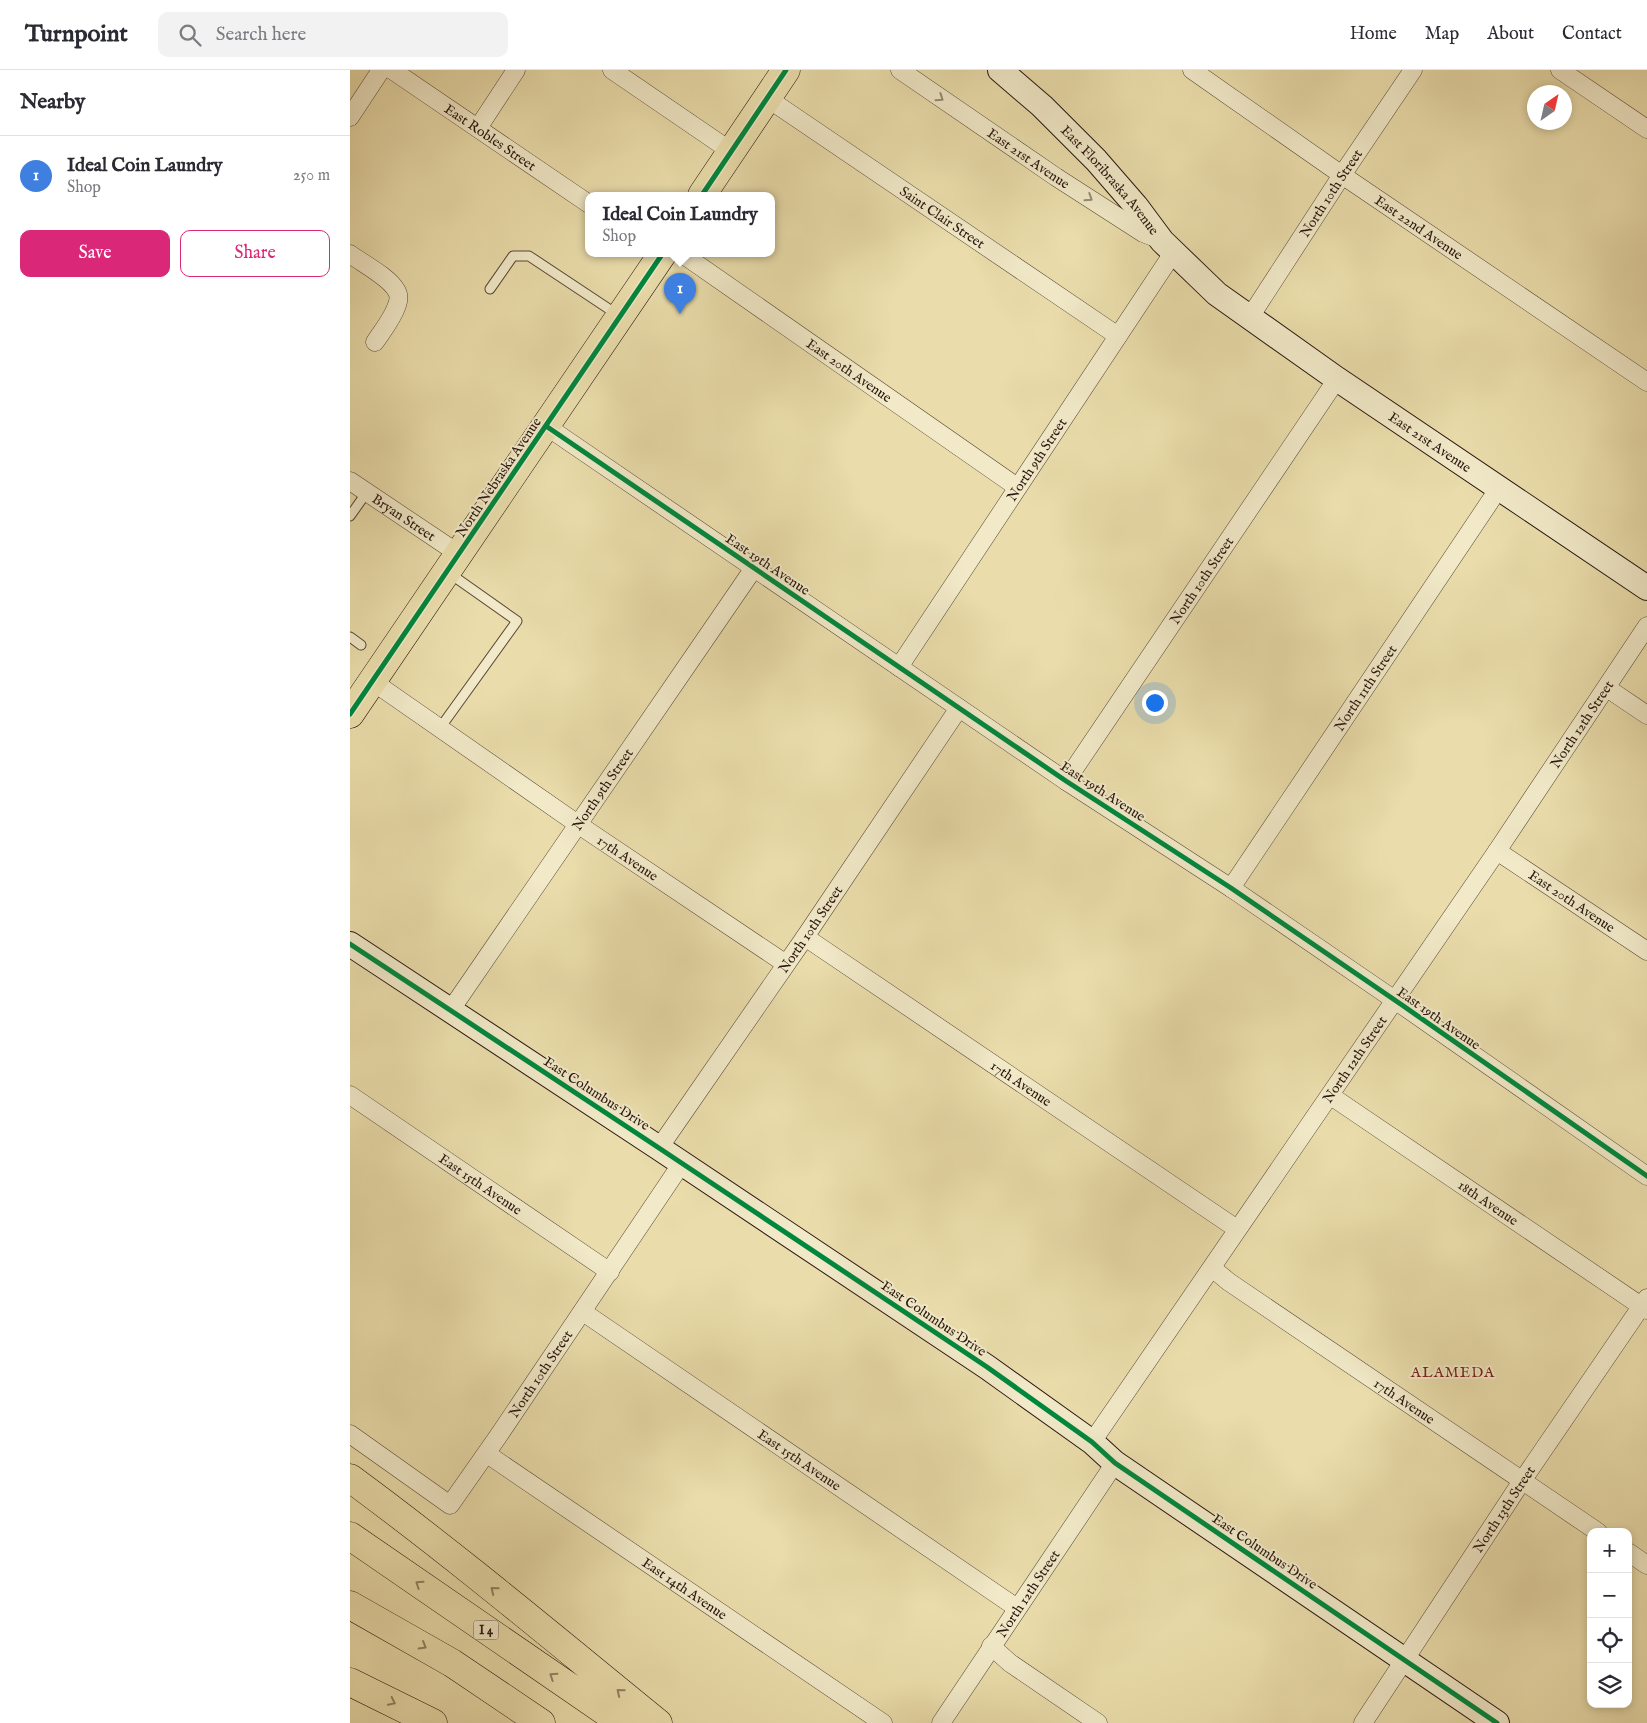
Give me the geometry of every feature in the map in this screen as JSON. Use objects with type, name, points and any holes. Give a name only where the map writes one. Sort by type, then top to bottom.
[{"type":"main road","points":[[704,192],[786,70]]},
{"type":"main road","name":"East Floribraska Avenue","points":[[1000,70],[1042,106],[1096,160],[1136,206],[1167,247],[1217,294]]},
{"type":"main road","name":"North Nebraska Avenue","points":[[351,711],[620,317],[664,257]]},
{"type":"main road","name":"East 21st Avenue","points":[[1217,294],[1337,379],[1647,588]]},
{"type":"main road","name":"East Columbus Drive","points":[[350,944],[987,1367],[1092,1442],[1115,1463],[1497,1723]]},
{"type":"main road","points":[[350,1478],[469,1570],[658,1723]]},
{"type":"main road","name":"I 4","points":[[350,1536],[622,1723]]},
{"type":"main road","points":[[350,1605],[452,1663],[541,1723]]},
{"type":"main road","points":[[350,1682],[433,1723]]},
{"type":"street","points":[[350,117],[381,70]]},
{"type":"street","name":"East Robles Street","points":[[392,70],[585,201]]},
{"type":"street","points":[[478,128],[516,70]]},
{"type":"street","points":[[612,70],[732,152]]},
{"type":"street","name":"East 21st Avenue","points":[[900,70],[1056,177],[1167,247]]},
{"type":"street","name":"East 22nd Avenue","points":[[1192,70],[1342,175],[1647,382]]},
{"type":"street","name":"North 10th Street","points":[[1250,317],[1413,70]]},
{"type":"street","points":[[1560,70],[1647,129]]},
{"type":"street","name":"Saint Clair Street","points":[[767,98],[1118,336]]},
{"type":"street","name":"North 9th Street","points":[[899,667],[1118,336],[1167,247]]},
{"type":"street","points":[[350,254],[386,279],[396,288],[398,294],[395,310],[375,342]]},
{"type":"street","name":"East 20th Avenue","points":[[673,257],[1017,487]]},
{"type":"street","name":"North 10th Street","points":[[1066,781],[1337,379]]},
{"type":"street","name":"East 19th Avenue","points":[[546,426],[1066,781],[1231,888],[1647,1176]]},
{"type":"street","name":"Bryan Street","points":[[350,481],[367,492],[453,563]]},
{"type":"street","name":"North 11th Street","points":[[1231,888],[1499,488]]},
{"type":"street","name":"North 9th Street","points":[[450,1011],[754,568]]},
{"type":"street","name":"North 12th Street","points":[[1092,1442],[1237,1229],[1331,1096],[1647,626]]},
{"type":"street","name":"17th Avenue","points":[[372,681],[579,825],[786,964]]},
{"type":"street","points":[[1607,688],[1647,715]]},
{"type":"street","name":"North 10th Street","points":[[659,1148],[805,937],[959,708]]},
{"type":"street","name":"East 20th Avenue","points":[[1497,851],[1647,951]]},
{"type":"street","name":"17th Avenue","points":[[805,937],[1237,1229]]},
{"type":"street","name":"East 15th Avenue","points":[[350,1095],[610,1272]]},
{"type":"street","name":"18th Avenue","points":[[1331,1096],[1645,1305]]},
{"type":"street","name":"North 10th Street","points":[[350,1434],[450,1505],[487,1454],[682,1163]]},
{"type":"street","name":"17th Avenue","points":[[1212,1268],[1229,1282],[1592,1528]]},
{"type":"street","name":"North 13th Street","points":[[1363,1723],[1522,1480],[1645,1305]]},
{"type":"street","name":"East 15th Avenue","points":[[583,1312],[1017,1608]]},
{"type":"street","name":"East 14th Avenue","points":[[487,1454],[883,1723]]},
{"type":"street","name":"North 12th Street","points":[[941,1723],[1115,1463]]},
{"type":"street","points":[[1632,1555],[1647,1565]]},
{"type":"street","points":[[991,1646],[1010,1663],[1098,1723]]},
{"type":"lane","points":[[490,289],[513,256],[529,256],[620,317]]},
{"type":"lane","points":[[350,516],[367,492]]},
{"type":"lane","points":[[440,728],[517,621],[453,563]]},
{"type":"lane","points":[[350,638],[361,645]]},
{"type":"cycle path","points":[[704,192],[786,70]]},
{"type":"cycle path","points":[[350,714],[660,257]]},
{"type":"cycle path","points":[[546,426],[1066,781],[1231,888],[1647,1176]]},
{"type":"cycle path","points":[[350,944],[987,1367],[1092,1442],[1115,1463],[1497,1723]]},
{"type":"place","name":"Ideal Coin Laundry","points":[[680,314]]},
{"type":"district","name":"ALAMEDA","points":[[1453,1372]]}]
